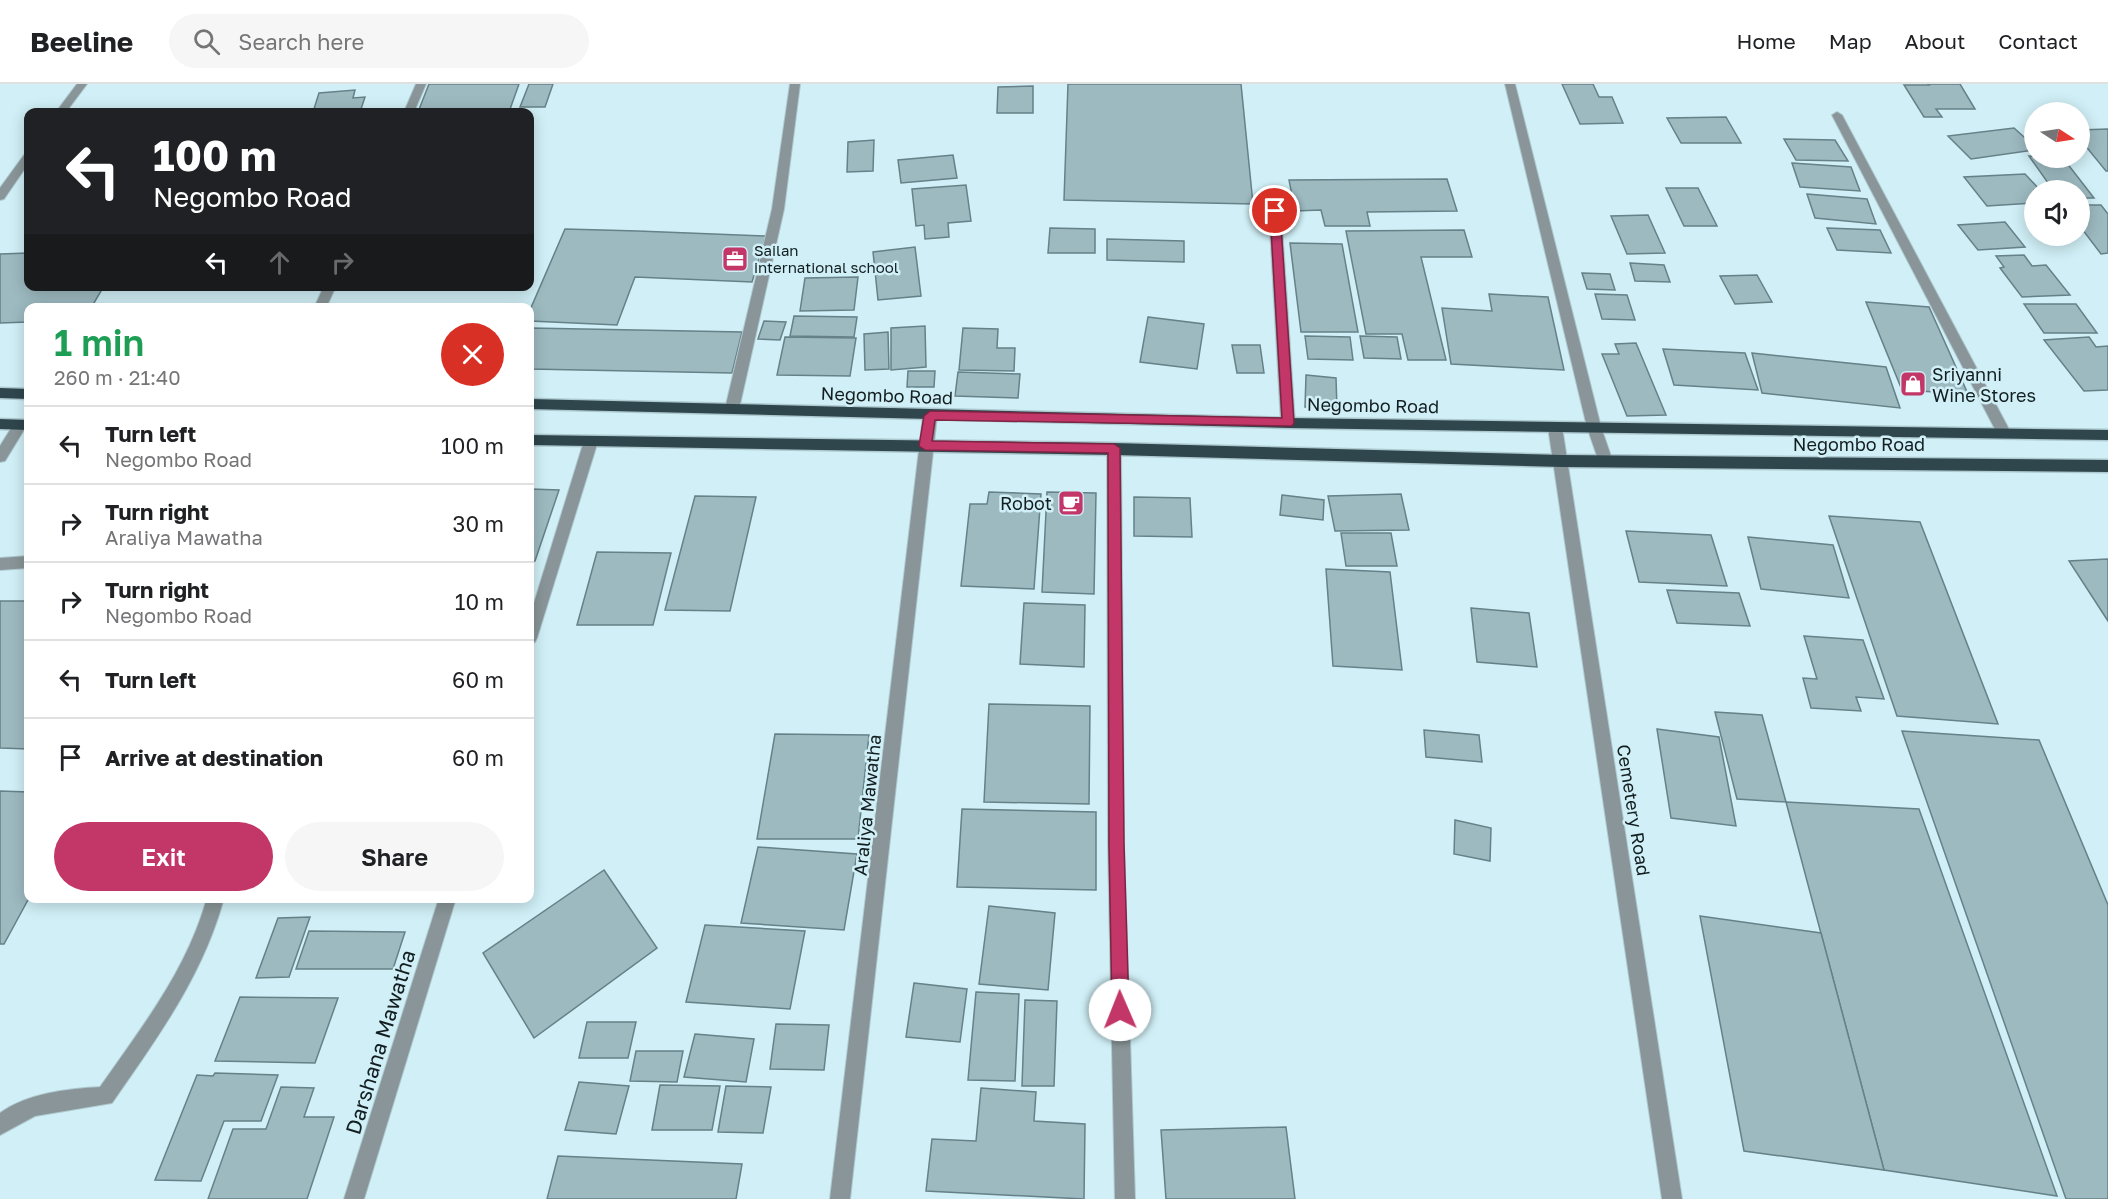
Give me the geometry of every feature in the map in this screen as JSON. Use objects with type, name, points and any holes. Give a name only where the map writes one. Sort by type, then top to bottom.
[{"type":"highway","points":[[0,393],[24,394]]},
{"type":"highway","name":"Negombo Road","points":[[534,404],[930,416],[2108,435]]},
{"type":"highway","points":[[0,424],[24,425]]},
{"type":"highway","name":"Negombo Road","points":[[534,440],[1114,448],[1606,462],[2108,466]]},
{"type":"street","points":[[64,108],[82,84]]},
{"type":"street","points":[[410,108],[422,84]]},
{"type":"street","points":[[732,409],[778,209],[795,84]]},
{"type":"street","points":[[1510,84],[1594,427],[1606,462]]},
{"type":"street","points":[[1837,115],[2004,434]]},
{"type":"street","points":[[0,196],[24,163]]},
{"type":"street","points":[[1275,211],[1288,423]]},
{"type":"street","name":"Araliya Mawatha","points":[[840,1199],[930,416]]},
{"type":"street","points":[[0,457],[24,425]]},
{"type":"street","name":"Cemetery Road","points":[[1555,427],[1562,461],[1672,1199]]},
{"type":"street","points":[[534,625],[591,441]]},
{"type":"street","points":[[1114,448],[1116,844],[1125,1199]]},
{"type":"street","points":[[0,564],[24,562]]},
{"type":"street","points":[[0,1125],[7,1118],[60,1099],[105,1096],[178,990],[211,921],[215,903]]},
{"type":"street","name":"Darshana Mawatha","points":[[354,1199],[446,903]]},
{"type":"building","points":[[429,84],[519,84],[510,108],[420,108]]},
{"type":"building","points":[[529,84],[553,84],[545,107],[520,107]]},
{"type":"building","points":[[1068,84],[1241,84],[1253,204],[1064,200]]},
{"type":"building","points":[[1562,84],[1593,84],[1599,97],[1612,97],[1623,123],[1580,124]]},
{"type":"building","points":[[1960,84],[1975,109],[1936,109],[1942,117],[1924,117],[1904,85]]},
{"type":"building","points":[[1033,86],[1033,113],[997,113],[998,87]]},
{"type":"building","points":[[355,90],[353,98],[365,97],[361,108],[314,108],[319,93]]},
{"type":"building","points":[[1726,117],[1741,143],[1681,143],[1667,118]]},
{"type":"building","points":[[2014,128],[2024,137],[2024,151],[1971,159],[1948,136]]},
{"type":"building","points":[[2108,129],[2108,171],[2090,151],[2090,130]]},
{"type":"building","points":[[1784,139],[1835,140],[1848,161],[1796,160]]},
{"type":"building","points":[[874,140],[873,171],[847,172],[848,142]]},
{"type":"building","points":[[953,155],[957,178],[901,183],[898,160]]},
{"type":"building","points":[[1792,163],[1851,167],[1860,191],[1800,187]]},
{"type":"building","points":[[2037,168],[2071,168],[2080,180],[2046,180]]},
{"type":"building","points":[[2025,174],[2031,180],[2024,180],[2024,204],[1987,206],[1964,177]]},
{"type":"building","points":[[1447,179],[1457,211],[1367,212],[1370,226],[1325,226],[1321,210],[1295,211],[1289,180]]},
{"type":"building","points":[[966,185],[971,221],[948,223],[949,237],[925,239],[924,225],[916,226],[912,189]]},
{"type":"building","points":[[1666,188],[1698,188],[1717,226],[1684,226]]},
{"type":"building","points":[[1807,194],[1867,199],[1876,224],[1815,218]]},
{"type":"building","points":[[2090,205],[2101,205],[2108,214],[2108,253],[2101,254],[2090,240]]},
{"type":"building","points":[[1648,215],[1665,253],[1627,254],[1611,216]]},
{"type":"building","points":[[2005,222],[2025,247],[1978,250],[1958,225]]},
{"type":"building","points":[[1050,228],[1095,229],[1095,253],[1048,253]]},
{"type":"building","points":[[1827,228],[1880,230],[1891,253],[1837,250]]},
{"type":"building","points":[[565,229],[766,236],[752,282],[635,277],[617,325],[534,321],[533,303]]},
{"type":"building","points":[[1464,230],[1472,257],[1421,257],[1446,360],[1408,360],[1402,334],[1366,334],[1346,231]]},
{"type":"building","points":[[1107,239],[1184,241],[1184,262],[1107,260]]},
{"type":"building","points":[[1290,243],[1342,244],[1358,332],[1301,332]]},
{"type":"building","points":[[915,247],[921,296],[878,300],[873,252]]},
{"type":"building","points":[[24,253],[24,291],[101,291],[94,303],[24,303],[24,322],[0,323],[0,254]]},
{"type":"building","points":[[2024,255],[2032,266],[2046,265],[2070,295],[2022,297],[2000,268],[2004,267],[1996,256]]},
{"type":"building","points":[[1630,263],[1664,265],[1670,282],[1635,281]]},
{"type":"building","points":[[1582,273],[1610,274],[1615,290],[1587,289]]},
{"type":"building","points":[[1757,275],[1772,302],[1735,304],[1720,276]]},
{"type":"building","points":[[858,277],[854,310],[800,311],[805,278]]},
{"type":"building","points":[[1489,294],[1548,297],[1564,370],[1451,364],[1442,308],[1492,311]]},
{"type":"building","points":[[1595,294],[1627,295],[1635,320],[1602,319]]},
{"type":"building","points":[[1866,302],[1929,307],[1968,394],[1902,390]]},
{"type":"building","points":[[2024,304],[2076,304],[2097,333],[2044,333]]},
{"type":"building","points":[[794,316],[857,317],[854,337],[790,336]]},
{"type":"building","points":[[1148,317],[1204,324],[1197,369],[1140,362]]},
{"type":"building","points":[[764,321],[786,322],[780,340],[758,339]]},
{"type":"building","points":[[925,326],[926,367],[891,370],[891,328]]},
{"type":"building","points":[[534,328],[742,332],[732,373],[534,369]]},
{"type":"building","points":[[963,328],[998,329],[997,348],[1015,348],[1014,371],[959,370]]},
{"type":"building","points":[[888,332],[889,369],[865,370],[864,334]]},
{"type":"building","points":[[1305,336],[1350,337],[1353,360],[1308,359]]},
{"type":"building","points":[[1360,336],[1397,337],[1401,359],[1364,358]]},
{"type":"building","points":[[785,337],[856,338],[850,376],[777,375]]},
{"type":"building","points":[[2089,337],[2096,347],[2108,346],[2108,390],[2084,391],[2044,340]]},
{"type":"building","points":[[1636,343],[1666,415],[1627,416],[1602,354],[1619,354],[1615,344]]},
{"type":"building","points":[[1232,345],[1260,345],[1264,373],[1237,373]]},
{"type":"building","points":[[1663,349],[1745,353],[1758,390],[1674,385]]},
{"type":"building","points":[[1752,353],[1886,367],[1900,408],[1762,393]]},
{"type":"building","points":[[908,371],[935,371],[934,387],[907,387]]},
{"type":"building","points":[[958,372],[1020,374],[1018,398],[955,396]]},
{"type":"building","points":[[1306,375],[1336,378],[1337,409],[1305,407]]},
{"type":"building","points":[[534,489],[559,490],[535,561]]},
{"type":"building","points":[[989,492],[1041,494],[1034,589],[961,586],[970,504],[987,504]]},
{"type":"building","points":[[1047,492],[1096,493],[1094,594],[1042,592]]},
{"type":"building","points":[[1401,494],[1409,530],[1335,531],[1328,496]]},
{"type":"building","points":[[1282,495],[1324,500],[1323,520],[1280,515]]},
{"type":"building","points":[[695,496],[756,497],[730,611],[665,610]]},
{"type":"building","points":[[1134,497],[1190,498],[1192,537],[1134,536]]},
{"type":"building","points":[[1829,516],[1920,522],[1998,724],[1897,716]]},
{"type":"building","points":[[1626,531],[1711,535],[1727,586],[1639,582]]},
{"type":"building","points":[[1341,533],[1391,533],[1397,566],[1346,566]]},
{"type":"building","points":[[1748,537],[1833,545],[1849,598],[1761,589]]},
{"type":"building","points":[[597,552],[671,553],[653,625],[577,625]]},
{"type":"building","points":[[2108,559],[2108,621],[2069,561]]},
{"type":"building","points":[[1326,569],[1390,572],[1402,670],[1333,666]]},
{"type":"building","points":[[1667,590],[1739,593],[1750,626],[1677,623]]},
{"type":"building","points":[[0,601],[24,601],[24,749],[0,748]]},
{"type":"building","points":[[1024,603],[1085,605],[1084,667],[1020,664]]},
{"type":"building","points":[[1471,608],[1529,613],[1537,667],[1477,662]]},
{"type":"building","points":[[1804,636],[1863,640],[1884,699],[1856,697],[1861,711],[1811,708],[1803,678],[1817,679]]},
{"type":"building","points":[[989,704],[1090,706],[1089,804],[984,802]]},
{"type":"building","points":[[1715,712],[1762,715],[1786,802],[1737,799]]},
{"type":"building","points":[[1657,729],[1719,737],[1736,826],[1671,818]]},
{"type":"building","points":[[1424,730],[1479,735],[1482,762],[1426,757]]},
{"type":"building","points":[[1902,731],[2039,740],[2108,905],[2108,1199],[2066,1199]]},
{"type":"building","points":[[775,734],[869,735],[858,839],[757,839]]},
{"type":"building","points":[[0,791],[24,792],[24,903],[26,903],[4,944],[0,944]]},
{"type":"building","points":[[1786,802],[1919,809],[2057,1196],[1884,1170]]},
{"type":"building","points":[[962,809],[1096,812],[1096,890],[957,887]]},
{"type":"building","points":[[1455,820],[1491,828],[1490,861],[1454,854]]},
{"type":"building","points":[[758,847],[857,854],[844,930],[741,923]]},
{"type":"building","points":[[604,870],[657,948],[534,1038],[483,953]]},
{"type":"building","points":[[989,906],[1055,913],[1048,990],[979,984]]},
{"type":"building","points":[[1700,916],[1821,933],[1884,1170],[1744,1151]]},
{"type":"building","points":[[310,917],[289,977],[256,978],[278,918]]},
{"type":"building","points":[[705,925],[805,931],[790,1009],[686,1002]]},
{"type":"building","points":[[309,931],[405,932],[393,969],[296,969]]},
{"type":"building","points":[[914,983],[967,989],[960,1042],[906,1037]]},
{"type":"building","points":[[976,992],[1019,994],[1015,1081],[968,1080]]},
{"type":"building","points":[[240,997],[338,998],[315,1063],[215,1061]]},
{"type":"building","points":[[1025,1000],[1057,1001],[1054,1086],[1022,1086]]},
{"type":"building","points":[[587,1022],[636,1022],[628,1058],[579,1058]]},
{"type":"building","points":[[776,1024],[829,1025],[824,1070],[770,1069]]},
{"type":"building","points":[[695,1034],[754,1039],[746,1082],[684,1077]]},
{"type":"building","points":[[636,1051],[683,1051],[677,1082],[630,1081]]},
{"type":"building","points":[[215,1073],[278,1075],[261,1121],[224,1121],[201,1181],[155,1180],[197,1075],[213,1076]]},
{"type":"building","points":[[579,1082],[629,1086],[616,1134],[565,1130]]},
{"type":"building","points":[[660,1085],[720,1086],[712,1130],[652,1130]]},
{"type":"building","points":[[726,1086],[771,1087],[763,1133],[718,1132]]},
{"type":"building","points":[[281,1087],[314,1088],[304,1117],[334,1117],[307,1199],[208,1199],[233,1129],[266,1129]]},
{"type":"building","points":[[981,1088],[1036,1092],[1034,1121],[1085,1124],[1084,1199],[926,1191],[932,1139],[976,1141]]},
{"type":"building","points":[[1286,1127],[1295,1199],[1166,1199],[1161,1130]]},
{"type":"building","points":[[558,1156],[742,1164],[736,1199],[547,1199]]},
{"type":"place","name":"Sailan international school","points":[[735,259]]},
{"type":"place","name":"Sriyanni Wine Stores","points":[[1913,384]]},
{"type":"place","name":"Robot","points":[[1071,503]]},
{"type":"route","points":[[1120,1010],[1116,844],[1114,448],[925,446],[930,416],[1288,423],[1275,211]]}]
